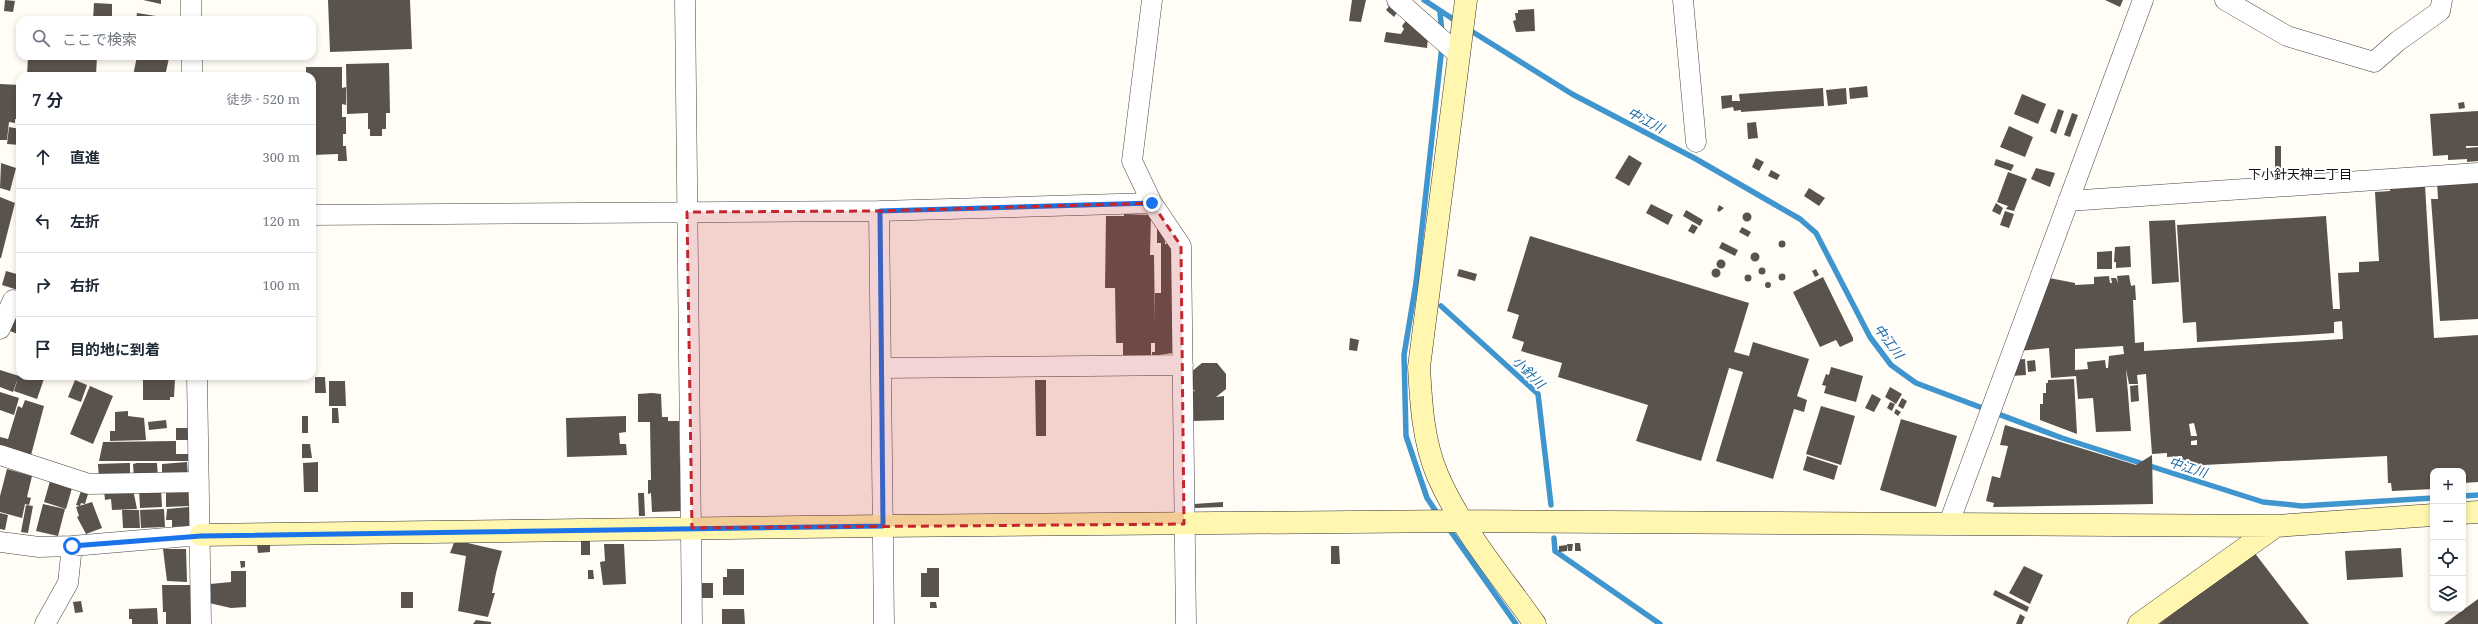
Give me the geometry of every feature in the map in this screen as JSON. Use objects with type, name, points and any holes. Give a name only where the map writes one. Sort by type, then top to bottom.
[{"type":"street","points":[[191,0],[191,16]]},
{"type":"street","points":[[685,0],[692,624]]},
{"type":"street","points":[[1152,0],[1132,161],[1152,203],[1181,246],[1186,624]]},
{"type":"street","points":[[1397,0],[1460,50]]},
{"type":"street","points":[[1683,0],[1696,142]]},
{"type":"street","points":[[1949,522],[2143,0]]},
{"type":"street","points":[[2225,0],[2287,36],[2374,62],[2398,41],[2440,11],[2442,0]]},
{"type":"street","points":[[1465,3],[1419,367],[1422,418],[1437,474],[1460,521],[1535,624]]},
{"type":"street","points":[[192,60],[192,72]]},
{"type":"street","points":[[2068,201],[2478,173]]},
{"type":"street","points":[[316,215],[880,211],[1152,203]]},
{"type":"street","points":[[880,211],[884,624]]},
{"type":"street","points":[[0,329],[11,298]]},
{"type":"street","points":[[882,368],[1183,365]]},
{"type":"street","points":[[197,380],[201,536],[201,624]]},
{"type":"street","points":[[0,455],[89,484],[199,482]]},
{"type":"street","points":[[2466,513],[2478,512]]},
{"type":"street","points":[[0,542],[39,547],[72,546],[201,536],[692,528],[1460,521],[1949,522],[2276,526],[2430,515]]},
{"type":"street","points":[[2139,624],[2276,526]]},
{"type":"street","points":[[45,624],[68,583],[72,546]]},
{"type":"highlighted area","points":[[1152,203],[1181,246],[1184,524],[692,528],[687,212],[879,211]]},
{"type":"building","points":[[5,0],[15,1],[13,12],[4,11]]},
{"type":"building","points":[[143,0],[161,0],[161,4]]},
{"type":"building","points":[[328,0],[410,0],[412,49],[330,52]]},
{"type":"building","points":[[1352,0],[1366,0],[1361,22],[1349,21]]},
{"type":"building","points":[[2105,0],[2123,0],[2120,7]]},
{"type":"building","points":[[94,3],[112,4],[112,16],[93,16]]},
{"type":"building","points":[[1390,5],[1398,11],[1394,17],[1386,10]]},
{"type":"building","points":[[1534,9],[1535,31],[1516,32],[1513,21],[1516,20],[1515,13],[1518,13],[1518,10]]},
{"type":"building","points":[[137,13],[156,16],[137,16]]},
{"type":"building","points":[[1408,18],[1428,38],[1427,48],[1384,42],[1386,32],[1401,34],[1404,29],[1402,26]]},
{"type":"building","points":[[28,60],[97,60],[96,72],[27,72]]},
{"type":"building","points":[[136,60],[169,60],[166,72],[134,72]]},
{"type":"building","points":[[389,63],[390,113],[386,113],[386,129],[382,129],[382,136],[370,136],[370,129],[368,129],[368,113],[347,114],[346,64]]},
{"type":"building","points":[[306,67],[342,67],[342,88],[346,87],[346,105],[342,104],[342,117],[346,117],[346,134],[343,134],[343,146],[346,146],[347,161],[338,161],[338,154],[316,155],[316,72],[306,72]]},
{"type":"building","points":[[0,84],[16,85],[15,123],[9,122],[7,140],[0,140]]},
{"type":"building","points":[[1867,86],[1868,97],[1850,99],[1849,88]]},
{"type":"building","points":[[1823,88],[1824,106],[1741,112],[1741,110],[1734,111],[1733,107],[1722,109],[1721,96],[1732,95],[1732,101],[1740,101],[1739,94]]},
{"type":"building","points":[[1846,88],[1847,104],[1828,106],[1826,90]]},
{"type":"building","points":[[2022,94],[2046,104],[2038,124],[2014,114]]},
{"type":"building","points":[[2464,102],[2465,108],[2459,109],[2458,103]]},
{"type":"building","points":[[2058,109],[2064,111],[2056,134],[2050,131]]},
{"type":"building","points":[[2478,111],[2478,146],[2466,146],[2466,148],[2478,147],[2478,161],[2467,162],[2467,159],[2448,160],[2448,155],[2433,156],[2430,114]]},
{"type":"building","points":[[2072,113],[2078,115],[2070,137],[2064,135]]},
{"type":"building","points":[[1756,122],[1758,138],[1748,139],[1747,123]]},
{"type":"building","points":[[2009,126],[2033,137],[2025,157],[2000,147]]},
{"type":"building","points":[[9,127],[16,128],[16,145],[7,144]]},
{"type":"building","points":[[2275,146],[2281,146],[2281,169],[2275,169]]},
{"type":"building","points":[[1629,155],[1642,163],[1629,186],[1615,178]]},
{"type":"building","points":[[1756,158],[1764,162],[1759,171],[1752,167]]},
{"type":"building","points":[[1996,159],[2014,165],[2011,171],[1994,165]]},
{"type":"building","points":[[1,163],[16,168],[10,191],[0,188]]},
{"type":"building","points":[[2036,168],[2055,173],[2050,187],[2031,179]]},
{"type":"building","points":[[1771,170],[1780,175],[1777,180],[1768,176]]},
{"type":"building","points":[[2008,172],[2027,179],[2014,211],[2006,209],[2008,206],[1997,202]]},
{"type":"building","points":[[2478,180],[2478,319],[2440,321],[2431,199],[2438,199],[2437,182]]},
{"type":"building","points":[[2425,185],[2434,338],[2478,335],[2478,482],[2466,483],[2466,468],[2430,468],[2430,489],[2392,491],[2391,483],[2388,483],[2387,456],[2183,466],[2182,456],[2167,457],[2167,453],[2152,454],[2146,374],[2137,375],[2138,384],[2129,384],[2126,369],[2131,431],[2096,432],[2093,398],[2078,399],[2076,376],[2051,378],[2049,348],[2019,351],[2044,277],[2075,283],[2075,285],[2094,284],[2094,277],[2109,276],[2110,283],[2112,283],[2111,278],[2116,278],[2118,283],[2117,276],[2129,275],[2131,286],[2135,285],[2136,300],[2133,300],[2135,343],[2144,342],[2144,351],[2343,339],[2342,321],[2334,322],[2334,333],[2197,342],[2196,322],[2183,323],[2177,225],[2326,216],[2333,309],[2340,309],[2338,273],[2359,272],[2359,262],[2379,261],[2375,192],[2390,191],[2390,188]],"holes":[[[2123,346],[2124,354],[2109,356],[2108,368],[2106,368],[2105,360],[2087,362],[2088,369],[2075,370],[2075,349]],[[2194,423],[2197,436],[2191,436],[2189,424]],[[2197,440],[2197,445],[2191,445],[2191,441]]]},
{"type":"building","points":[[1809,188],[1825,198],[1819,206],[1804,196]]},
{"type":"building","points":[[0,197],[15,203],[1,258],[0,258]]},
{"type":"building","points":[[1996,203],[2003,208],[2000,215],[1992,211]]},
{"type":"building","points":[[1651,204],[1673,215],[1668,225],[1646,213]]},
{"type":"building","points":[[1719,205],[1724,208],[1719,212],[1717,210]]},
{"type":"building","points":[[1686,210],[1703,220],[1700,226],[1683,216]]},
{"type":"building","points":[[2005,211],[2014,214],[2009,228],[2000,225]]},
{"type":"building","points":[[1745,213],[1749,213],[1751,217],[1749,221],[1745,221],[1743,219],[1743,215]]},
{"type":"building","points":[[1124,214],[1151,215],[1150,255],[1154,255],[1155,322],[1155,293],[1161,293],[1161,243],[1157,243],[1157,229],[1164,228],[1165,244],[1173,243],[1173,353],[1152,356],[1152,352],[1155,352],[1155,343],[1151,343],[1151,359],[1123,359],[1123,343],[1116,343],[1115,288],[1105,288],[1106,216],[1124,216]]},
{"type":"building","points":[[2175,220],[2179,282],[2152,284],[2149,221]]},
{"type":"building","points":[[1692,224],[1698,227],[1694,234],[1688,231]]},
{"type":"building","points":[[1742,227],[1751,232],[1748,237],[1739,232]]},
{"type":"building","points":[[1530,236],[1749,303],[1734,352],[1749,356],[1753,342],[1809,359],[1797,396],[1807,400],[1804,412],[1794,409],[1773,479],[1716,461],[1743,372],[1729,368],[1701,461],[1636,441],[1648,405],[1558,377],[1562,363],[1521,351],[1524,342],[1512,338],[1519,315],[1507,311]]},
{"type":"building","points":[[1782,240],[1785,241],[1785,247],[1782,248],[1779,247],[1778,244],[1779,241]]},
{"type":"building","points":[[1722,242],[1738,250],[1735,256],[1719,248]]},
{"type":"building","points":[[2130,246],[2131,267],[2116,268],[2116,262],[2114,262],[2115,247]]},
{"type":"building","points":[[2112,251],[2112,269],[2097,269],[2097,252]]},
{"type":"building","points":[[1755,252],[1760,257],[1755,262],[1750,257]]},
{"type":"building","points":[[1721,259],[1726,264],[1721,269],[1716,264]]},
{"type":"building","points":[[1716,268],[1721,273],[1716,278],[1711,273]]},
{"type":"building","points":[[1762,268],[1765,271],[1762,274],[1759,271]]},
{"type":"building","points":[[1459,269],[1477,274],[1475,281],[1457,276]]},
{"type":"building","points":[[1816,269],[1819,275],[1815,277],[1812,271]]},
{"type":"building","points":[[6,271],[16,274],[16,289],[2,285]]},
{"type":"building","points":[[1782,273],[1785,274],[1785,280],[1782,281],[1779,280],[1778,277],[1779,274]]},
{"type":"building","points":[[1748,274],[1751,275],[1751,281],[1748,282],[1745,281],[1744,278],[1745,275]]},
{"type":"building","points":[[1823,277],[1853,338],[1853,341],[1840,347],[1836,340],[1820,347],[1793,292]]},
{"type":"building","points":[[1768,282],[1771,285],[1768,288],[1765,285]]},
{"type":"building","points":[[16,314],[16,333],[10,331]]},
{"type":"building","points":[[1350,338],[1359,340],[1357,351],[1349,350]]},
{"type":"building","points":[[2025,359],[2026,375],[2011,376],[2010,360]]},
{"type":"building","points":[[2035,360],[2036,371],[2028,372],[2027,361]]},
{"type":"building","points":[[1202,363],[1217,363],[1226,374],[1226,389],[1216,397],[1224,396],[1224,420],[1193,421],[1191,392],[1195,391],[1190,387],[1191,372]]},
{"type":"building","points":[[1831,367],[1863,376],[1856,402],[1824,393],[1826,386],[1822,385],[1826,374],[1829,375]]},
{"type":"building","points":[[0,370],[16,375],[16,380],[17,380],[13,392],[0,387]]},
{"type":"building","points":[[316,377],[325,377],[326,393],[315,393]]},
{"type":"building","points":[[2074,379],[2077,434],[2040,420],[2040,404],[2043,404],[2043,393],[2046,393],[2046,383],[2048,383],[2048,380]]},
{"type":"building","points":[[17,380],[44,380],[37,399],[14,391]]},
{"type":"building","points":[[75,380],[87,385],[81,402],[68,397]]},
{"type":"building","points":[[143,380],[175,380],[174,397],[170,397],[170,400],[143,400]]},
{"type":"building","points":[[1035,380],[1046,380],[1046,436],[1036,436]]},
{"type":"building","points":[[329,381],[345,381],[346,406],[329,406]]},
{"type":"building","points":[[2138,385],[2139,401],[2131,402],[2130,386]]},
{"type":"building","points":[[90,386],[113,396],[93,444],[70,434]]},
{"type":"building","points":[[1890,387],[1902,394],[1896,404],[1885,397]]},
{"type":"building","points":[[0,392],[19,398],[14,415],[0,410]]},
{"type":"building","points":[[638,394],[661,394],[662,417],[668,417],[668,421],[679,421],[681,511],[652,512],[651,493],[648,494],[648,480],[651,480],[650,422],[638,422]]},
{"type":"building","points":[[1872,394],[1881,399],[1874,412],[1865,408]]},
{"type":"building","points":[[1902,398],[1907,401],[1903,409],[1898,406]]},
{"type":"building","points":[[25,400],[44,406],[30,459],[0,449],[0,437],[8,439],[18,406],[22,408]]},
{"type":"building","points":[[1890,402],[1895,404],[1892,411],[1887,408]]},
{"type":"building","points":[[1821,406],[1855,416],[1841,465],[1806,454]]},
{"type":"building","points":[[332,408],[338,408],[339,423],[332,423]]},
{"type":"building","points":[[1896,409],[1901,412],[1898,416],[1894,413]]},
{"type":"building","points":[[128,411],[128,416],[144,418],[146,440],[110,441],[110,431],[115,431],[115,412]]},
{"type":"building","points":[[302,416],[308,416],[308,433],[302,433]]},
{"type":"building","points":[[626,416],[626,432],[619,433],[620,444],[626,444],[627,455],[567,457],[566,418]]},
{"type":"building","points":[[1901,419],[1957,436],[1936,507],[1880,490]]},
{"type":"building","points":[[166,420],[167,428],[149,430],[148,422]]},
{"type":"building","points":[[2005,425],[2136,465],[2152,455],[2153,504],[1993,507],[1994,503],[1986,501],[1992,476],[2000,478],[2008,446],[2000,445]]},
{"type":"building","points":[[176,428],[191,428],[191,440],[176,440]]},
{"type":"building","points":[[176,441],[176,454],[190,454],[191,461],[99,461],[103,442]]},
{"type":"building","points":[[302,444],[310,444],[312,458],[302,458]]},
{"type":"building","points":[[1807,456],[1838,466],[1834,480],[1803,470]]},
{"type":"building","points":[[187,462],[188,478],[162,477],[162,464]]},
{"type":"building","points":[[318,462],[318,492],[304,492],[303,463]]},
{"type":"building","points":[[130,463],[130,479],[99,480],[98,464]]},
{"type":"building","points":[[157,463],[158,479],[134,478],[133,464]]},
{"type":"building","points":[[7,469],[32,476],[27,497],[31,498],[29,505],[25,504],[22,518],[0,512],[0,496]]},
{"type":"building","points":[[50,481],[72,488],[66,509],[44,502]]},
{"type":"building","points":[[188,487],[189,506],[166,507],[166,490]]},
{"type":"building","points":[[161,488],[162,507],[140,508],[139,489]]},
{"type":"building","points":[[133,489],[137,509],[112,510],[111,499],[105,500],[104,490]]},
{"type":"building","points":[[81,491],[88,494],[85,504],[81,503],[80,506],[76,505]]},
{"type":"building","points":[[638,493],[644,493],[645,516],[639,516]]},
{"type":"building","points":[[92,502],[102,528],[86,534],[77,517],[79,516],[76,507]]},
{"type":"building","points":[[1223,502],[1223,507],[1194,508],[1194,504]]},
{"type":"building","points":[[43,504],[65,509],[58,536],[36,531]]},
{"type":"building","points":[[26,505],[33,506],[28,533],[21,532]]},
{"type":"building","points":[[191,508],[190,526],[172,527],[172,520],[166,520],[167,509]]},
{"type":"building","points":[[164,509],[165,527],[141,528],[140,510]]},
{"type":"building","points":[[122,510],[139,510],[140,528],[123,528]]},
{"type":"building","points":[[0,513],[8,515],[5,530],[0,529]]},
{"type":"building","points":[[455,540],[502,551],[492,593],[495,593],[488,617],[458,611],[466,556],[450,553]]},
{"type":"building","points":[[590,540],[590,555],[581,555],[581,541]]},
{"type":"building","points":[[1575,543],[1580,543],[1581,551],[1575,551]]},
{"type":"building","points":[[270,544],[270,552],[258,553],[257,545]]},
{"type":"building","points":[[604,544],[624,544],[626,584],[603,585],[600,562],[605,561]]},
{"type":"building","points":[[1567,544],[1573,544],[1572,551],[1568,551]]},
{"type":"building","points":[[1567,545],[1567,551],[1559,552],[1559,546]]},
{"type":"building","points":[[1331,546],[1339,546],[1340,564],[1331,564]]},
{"type":"building","points":[[2401,548],[2403,577],[2347,580],[2345,551]]},
{"type":"building","points":[[163,549],[186,549],[187,582],[167,581]]},
{"type":"building","points":[[2254,552],[2309,624],[2159,624]]},
{"type":"building","points":[[240,561],[245,561],[245,567],[241,568]]},
{"type":"building","points":[[2024,566],[2043,575],[2030,604],[2009,593]]},
{"type":"building","points":[[927,568],[939,568],[939,597],[921,597],[921,573],[927,573]]},
{"type":"building","points":[[727,569],[744,569],[744,595],[723,595],[723,577],[727,577]]},
{"type":"building","points":[[588,570],[593,570],[594,579],[588,579]]},
{"type":"building","points":[[231,571],[246,571],[246,607],[231,608],[209,603],[210,584],[231,582]]},
{"type":"building","points":[[701,583],[713,583],[713,598],[701,598]]},
{"type":"building","points":[[162,585],[193,585],[193,624],[166,624],[166,612],[163,612]]},
{"type":"building","points":[[1995,590],[2029,607],[2027,612],[1993,595]]},
{"type":"building","points":[[401,592],[413,592],[413,608],[401,608]]},
{"type":"building","points":[[2478,599],[2478,624],[2444,624],[2460,612],[2466,612],[2466,608]]},
{"type":"building","points":[[81,601],[83,612],[75,613],[73,602]]},
{"type":"building","points":[[930,602],[936,602],[937,608],[930,608]]},
{"type":"building","points":[[157,608],[158,624],[132,624],[132,619],[129,619],[129,609]]},
{"type":"building","points":[[722,609],[744,609],[745,624],[722,624]]},
{"type":"building","points":[[2020,614],[2025,617],[2022,624],[2016,624]]},
{"type":"building","points":[[476,620],[491,622],[491,624],[473,624]]},
{"type":"waterway","name":"中江川","points":[[1424,0],[1459,23]]},
{"type":"waterway","points":[[1440,12],[1442,34]]},
{"type":"waterway","name":"中江川","points":[[1468,29],[1572,94],[1696,159],[1800,219],[1816,233],[1870,337],[1891,365],[1916,383],[2062,438],[2263,502],[2302,506],[2430,498]]},
{"type":"waterway","name":"小針川","points":[[1439,516],[1427,498],[1406,436],[1404,355],[1416,283],[1442,46]]},
{"type":"waterway","name":"小針川","points":[[1441,306],[1538,394],[1551,505]]},
{"type":"waterway","name":"中江川","points":[[2466,496],[2478,495]]},
{"type":"waterway","points":[[1447,526],[1516,624]]},
{"type":"waterway","name":"小針川","points":[[1554,538],[1555,551],[1660,624]]},
{"type":"district","name":"下小針天神二丁目","points":[[2300,174]]},
{"type":"route","points":[[72,546],[201,536],[883,526],[880,211],[1152,203]]}]
